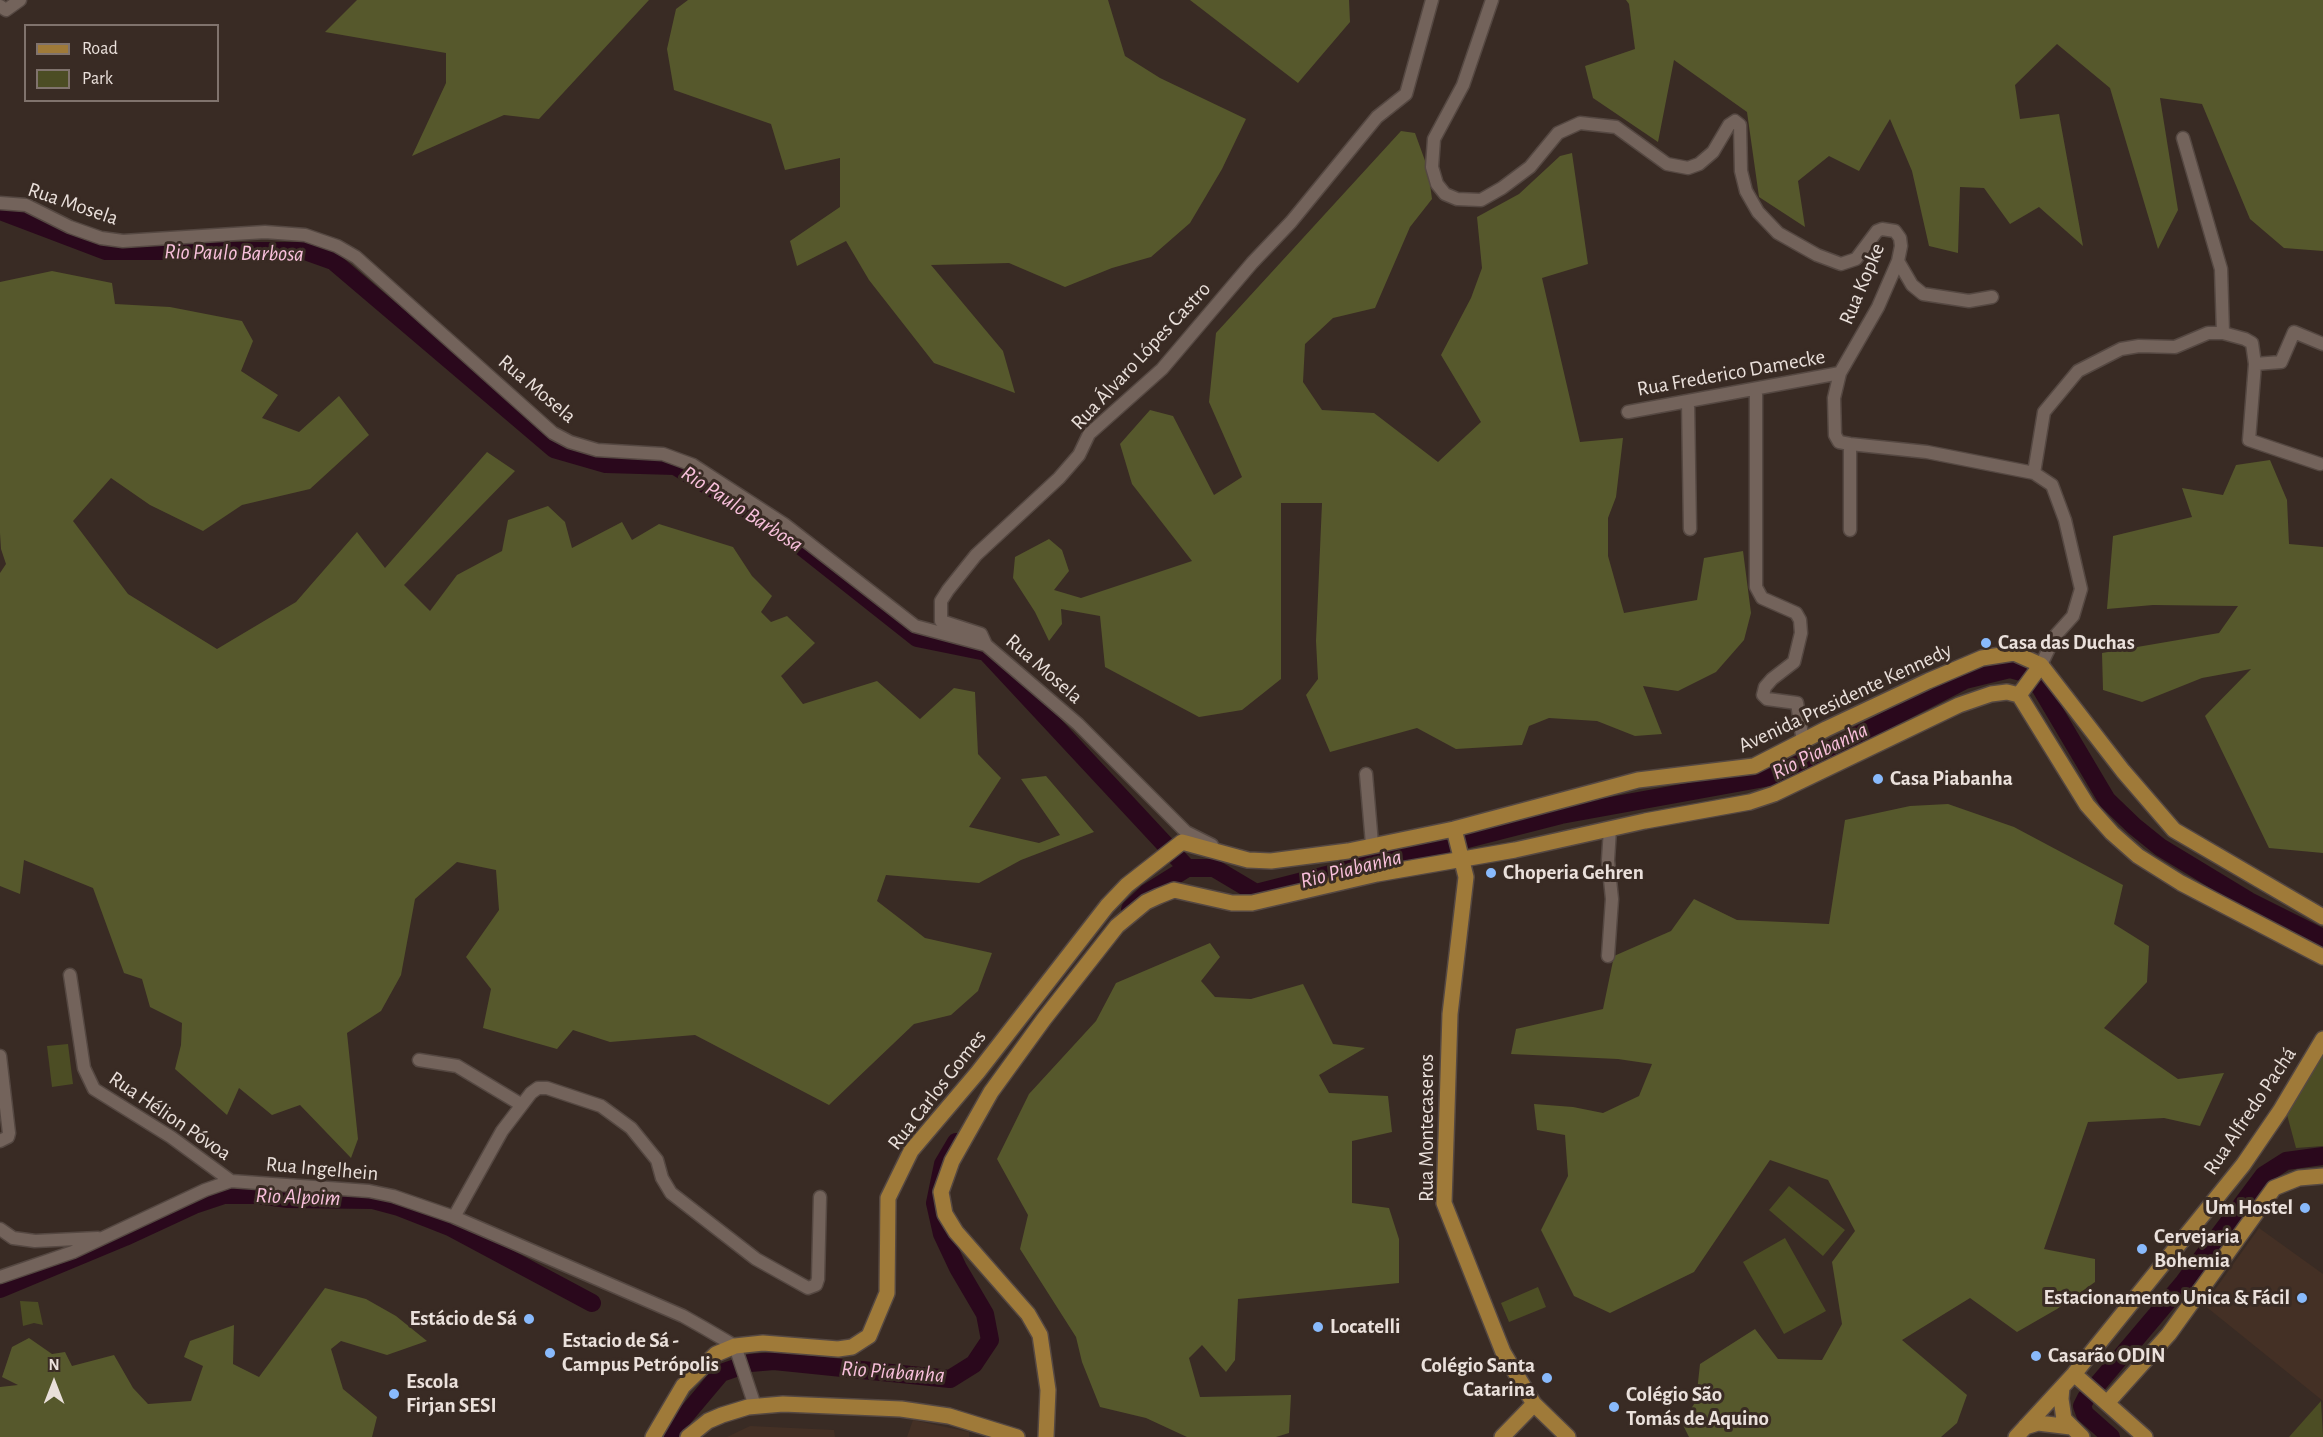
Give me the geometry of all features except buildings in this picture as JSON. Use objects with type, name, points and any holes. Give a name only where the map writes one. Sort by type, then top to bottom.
[{"type":"main road","name":"Avenida Presidente Kennedy","points":[[1184,837],[1248,860],[1271,861],[1348,851],[1372,844],[1454,829],[1638,780],[1754,766],[1982,658],[2014,653],[2041,665],[2116,763],[2174,830],[2269,888],[2323,917]]},
{"type":"main road","points":[[2019,695],[2041,665]]},
{"type":"main road","points":[[1046,1437],[1048,1390],[1046,1362],[1040,1335],[1028,1314],[956,1232],[945,1214],[941,1192],[952,1161],[991,1092],[1117,926],[1146,903],[1174,890],[1232,903],[1252,903],[1377,874],[1758,800],[1959,705],[1991,694],[2007,692],[2019,695],[2087,806],[2138,856],[2181,883],[2323,957]]},
{"type":"main road","name":"Rua Montecaseros","points":[[1454,829],[1466,877],[1450,1014],[1444,1203],[1503,1352],[1534,1404],[1568,1437]]},
{"type":"main road","name":"Rua Carlos Gomes","points":[[735,1346],[763,1343],[838,1349],[852,1347],[869,1336],[887,1293],[888,1198],[917,1142],[978,1072],[1082,935],[1127,885],[1149,871],[1184,837]]},
{"type":"main road","points":[[1082,935],[1100,949]]},
{"type":"main road","name":"Rua Alfredo Pachá","points":[[2021,1432],[2062,1387],[2078,1378],[2243,1165],[2280,1111],[2323,1039]]},
{"type":"main road","points":[[2106,1402],[2169,1334],[2274,1188],[2299,1178],[2323,1176]]},
{"type":"main road","points":[[653,1437],[683,1386],[716,1354],[735,1346]]},
{"type":"main road","points":[[2078,1378],[2145,1437]]},
{"type":"main road","points":[[2062,1387],[2062,1410],[2077,1432]]},
{"type":"main road","points":[[688,1437],[708,1421],[738,1409],[783,1404],[901,1409],[949,1416],[1014,1436]]},
{"type":"main road","points":[[1502,1437],[1534,1404]]},
{"type":"main road","points":[[2021,1432],[2038,1423],[2077,1432]]},
{"type":"street","points":[[0,6],[6,10],[20,0]]},
{"type":"street","name":"Rua Álvaro Lópes Castro","points":[[986,645],[981,634],[941,621],[941,601],[948,590],[976,555],[1079,455],[1089,434],[1162,369],[1245,271],[1291,222],[1377,117],[1406,94],[1432,0]]},
{"type":"street","name":"Rua Kopke","points":[[1492,0],[1467,76],[1434,139],[1432,167],[1437,184],[1445,194],[1457,200],[1481,200],[1502,189],[1530,167],[1558,133],[1580,123],[1616,127],[1666,164],[1688,168],[1699,164],[1713,152],[1729,124],[1737,121],[1740,125],[1741,171],[1746,191],[1758,212],[1778,233],[1817,255],[1841,264],[1852,262],[1872,236],[1882,229],[1895,231],[1900,238],[1898,261],[1878,307],[1840,373],[1834,398],[1834,428],[1839,442],[1850,444]]},
{"type":"street","points":[[2183,138],[2221,269],[2223,333]]},
{"type":"street","name":"Rua Mosela","points":[[0,203],[26,205],[70,227],[101,238],[123,241],[265,232],[305,235],[337,246],[356,257],[554,433],[570,442],[597,450],[663,454],[693,465],[784,524],[915,626],[986,645],[1078,724],[1184,837]]},
{"type":"street","points":[[1898,261],[1912,285],[1923,294],[1969,301],[1992,297]]},
{"type":"street","points":[[2255,364],[2281,362],[2294,332],[2323,344]]},
{"type":"street","points":[[2034,473],[2044,412],[2078,371],[2121,350],[2139,346],[2175,346],[2201,334],[2223,333],[2250,341],[2255,364],[2249,440],[2320,464]]},
{"type":"street","name":"Rua Frederico Damecke","points":[[1628,412],[1840,373]]},
{"type":"street","points":[[1756,390],[1756,587],[1762,598],[1796,613],[1800,620],[1794,663],[1780,671],[1765,687],[1763,695],[1767,699],[1797,703],[1803,741]]},
{"type":"street","points":[[1688,401],[1690,529]]},
{"type":"street","points":[[1850,530],[1850,444],[1927,452],[2034,473],[2052,485],[2078,570],[2081,589],[2073,616],[2055,636],[2041,665]]},
{"type":"street","points":[[1366,774],[1372,844]]},
{"type":"street","points":[[1608,956],[1612,899],[1608,860],[1610,829]]},
{"type":"street","name":"Rua Hélion Póvoa","points":[[70,975],[84,1068],[94,1089],[171,1137],[231,1181]]},
{"type":"street","points":[[0,1056],[9,1133],[8,1137],[0,1141]]},
{"type":"street","points":[[418,1060],[457,1066],[522,1105]]},
{"type":"street","points":[[453,1217],[488,1152],[522,1105],[538,1088],[547,1088],[601,1106],[631,1128],[649,1148],[671,1193],[756,1259],[808,1288],[816,1285],[818,1279],[820,1197]]},
{"type":"street","name":"Rua Ingelhein","points":[[0,1277],[74,1252],[205,1190],[231,1181],[369,1191],[393,1196],[453,1217],[683,1316],[735,1346]]},
{"type":"street","points":[[0,1229],[13,1238],[34,1241],[107,1237]]},
{"type":"street","points":[[735,1346],[755,1406]]},
{"type":"shaded area","points":[[2259,1228],[2323,1274],[2323,1401],[2204,1305]]},
{"type":"shaded area","points":[[913,1420],[969,1432],[969,1437],[907,1437]]},
{"type":"shaded area","points":[[750,1426],[834,1430],[835,1437],[727,1437]]},
{"type":"green space","points":[[357,0],[649,0],[539,119],[504,115],[412,156],[446,83],[446,53],[325,32]]},
{"type":"green space","points":[[688,0],[1108,0],[1125,56],[1160,78],[1246,119],[1222,169],[1190,223],[1151,257],[1112,268],[1065,287],[1009,263],[931,265],[1003,351],[1015,393],[934,363],[869,280],[846,241],[797,266],[790,241],[840,207],[840,158],[785,170],[771,124],[674,90],[667,49],[676,9]]},
{"type":"green space","points":[[1190,0],[1349,0],[1350,22],[1298,83]]},
{"type":"green space","points":[[1626,0],[2323,0],[2323,251],[2284,248],[2250,219],[2202,104],[2160,98],[2178,210],[2158,249],[2110,88],[2057,44],[2015,85],[2020,119],[2059,114],[2083,246],[2039,207],[2010,224],[1984,188],[1960,187],[1958,253],[1929,246],[1912,171],[1890,119],[1859,171],[1829,156],[1798,181],[1805,227],[1759,197],[1747,112],[1674,60],[1658,142],[1593,98],[1585,66],[1635,49],[1629,4]]},
{"type":"green space","points":[[1401,131],[1415,133],[1428,169],[1432,199],[1410,227],[1375,308],[1333,318],[1305,344],[1303,382],[1322,410],[1374,413],[1438,462],[1481,422],[1441,355],[1471,298],[1482,268],[1477,217],[1519,194],[1560,156],[1572,153],[1588,264],[1542,278],[1580,442],[1623,438],[1616,497],[1608,518],[1608,556],[1624,613],[1697,600],[1704,558],[1743,551],[1751,613],[1744,640],[1716,672],[1678,691],[1643,686],[1662,734],[1635,736],[1597,721],[1549,718],[1529,726],[1522,745],[1456,749],[1417,728],[1330,752],[1306,695],[1318,679],[1316,641],[1322,503],[1281,503],[1281,679],[1242,710],[1199,717],[1105,667],[1100,616],[1061,609],[1062,624],[1049,641],[1035,612],[1013,578],[1015,557],[1049,539],[1062,550],[1069,571],[1054,590],[1081,598],[1192,561],[1132,484],[1120,444],[1150,410],[1173,416],[1214,495],[1242,477],[1209,402],[1216,333]]},
{"type":"green space","points":[[52,271],[112,283],[115,304],[170,307],[242,321],[253,341],[241,371],[278,395],[262,418],[299,432],[339,396],[369,435],[310,489],[242,505],[203,531],[150,505],[111,478],[73,521],[128,594],[217,649],[296,602],[357,532],[385,568],[487,452],[515,471],[404,585],[430,611],[457,575],[502,551],[508,520],[548,506],[565,522],[572,548],[622,522],[632,540],[659,524],[733,547],[752,576],[772,596],[761,612],[771,622],[787,616],[815,643],[781,676],[803,704],[877,681],[920,719],[954,688],[975,692],[978,754],[1001,778],[969,827],[1039,843],[1060,835],[1021,779],[1046,776],[1094,832],[1021,860],[979,883],[886,875],[877,901],[925,938],[992,953],[978,991],[951,1015],[914,1024],[829,1105],[695,1035],[610,1042],[573,1030],[557,1049],[483,1028],[491,989],[466,957],[499,910],[496,870],[457,862],[415,899],[401,975],[381,1011],[347,1033],[358,1139],[351,1158],[300,1105],[272,1115],[239,1088],[227,1115],[175,1069],[181,1045],[182,1023],[150,1007],[142,979],[124,973],[93,888],[24,860],[20,894],[0,886],[0,573],[6,564],[1,549],[0,533],[0,282]]},
{"type":"green space","points":[[2270,460],[2287,500],[2289,544],[2323,547],[2323,853],[2269,848],[2205,716],[2251,669],[2202,678],[2142,702],[2103,690],[2102,653],[2219,633],[2238,606],[2153,605],[2107,609],[2113,536],[2192,517],[2182,488],[2223,495],[2236,465]]},
{"type":"green space","points":[[1948,804],[2014,827],[2123,885],[2114,924],[2149,946],[2147,982],[2104,1028],[2178,1079],[2224,1073],[2200,1126],[2164,1118],[2088,1122],[2044,1249],[2095,1259],[2095,1282],[2057,1309],[2017,1332],[1970,1298],[1902,1340],[1967,1395],[1957,1423],[1941,1437],[1689,1437],[1682,1423],[1696,1401],[1700,1364],[1755,1329],[1778,1359],[1822,1360],[1842,1324],[1832,1262],[1855,1231],[1828,1180],[1770,1160],[1694,1272],[1610,1313],[1574,1296],[1541,1230],[1568,1176],[1565,1135],[1537,1130],[1534,1104],[1573,1107],[1603,1113],[1639,1096],[1652,1064],[1618,1059],[1511,1054],[1516,1029],[1603,1009],[1614,956],[1671,931],[1694,899],[1737,920],[1829,924],[1845,820],[1910,806]]},
{"type":"green space","points":[[1210,943],[1220,957],[1201,981],[1215,997],[1251,999],[1303,984],[1333,1044],[1365,1048],[1319,1075],[1329,1093],[1388,1096],[1392,1132],[1352,1141],[1352,1203],[1389,1208],[1399,1239],[1399,1283],[1238,1299],[1235,1360],[1226,1372],[1202,1345],[1189,1358],[1200,1397],[1291,1395],[1289,1433],[1276,1437],[1187,1437],[1146,1418],[1100,1407],[1082,1362],[1076,1337],[1020,1249],[1028,1215],[997,1159],[1029,1094],[1096,1021],[1116,983]]},
{"type":"green space","points":[[68,1044],[73,1084],[52,1087],[47,1046]]},
{"type":"green space","points":[[2323,1050],[2323,1146],[2296,1148],[2286,1111]]},
{"type":"green space","points":[[1789,1186],[1845,1230],[1823,1256],[1769,1210]]},
{"type":"green space","points":[[1785,1238],[1826,1311],[1784,1334],[1743,1262]]},
{"type":"green space","points":[[1538,1287],[1546,1307],[1509,1322],[1501,1303]]},
{"type":"green space","points":[[325,1288],[366,1299],[396,1316],[427,1341],[387,1355],[341,1341],[331,1349],[343,1389],[377,1417],[372,1437],[0,1437],[0,1387],[18,1385],[2,1377],[12,1347],[29,1338],[52,1354],[65,1352],[72,1366],[114,1355],[133,1388],[148,1404],[191,1401],[203,1366],[184,1357],[190,1341],[234,1325],[233,1364],[259,1377]]},
{"type":"green space","points":[[20,1301],[38,1302],[43,1325],[34,1323],[23,1326]]},
{"type":"green space","points":[[2321,1401],[2323,1437],[2289,1437]]},
{"type":"waterway","name":"Rio Paulo Barbosa","points":[[0,211],[106,251],[305,251],[333,261],[554,449],[606,464],[675,466],[778,528],[917,638],[986,652],[1187,868]]},
{"type":"waterway","name":"Rio Piabanha","points":[[1130,909],[1147,893],[1187,868],[1214,868],[1256,893],[1561,815],[1770,777],[1817,756],[1965,680],[2010,669],[2025,673],[2040,687],[2107,800],[2134,826],[2160,847],[2249,901],[2323,938]]},
{"type":"waterway","name":"Rio Piabanha","points":[[673,1437],[684,1417],[721,1373],[750,1363],[774,1361],[950,1379],[974,1364],[990,1340],[985,1314],[958,1268],[942,1234],[935,1203],[943,1164],[956,1142]]},
{"type":"waterway","points":[[2111,1437],[2085,1414],[2082,1406],[2086,1398],[2184,1282],[2264,1175],[2286,1161],[2323,1156]]},
{"type":"waterway","name":"Rio Alpoim","points":[[0,1289],[125,1237],[194,1205],[224,1195],[257,1195],[288,1199],[373,1200],[399,1207],[450,1227],[592,1303]]},
{"type":"place","name":"Casa das Duchas","points":[[1986,643]]},
{"type":"place","name":"Casa Piabanha","points":[[1878,779]]},
{"type":"place","name":"Choperia Gehren","points":[[1491,873]]},
{"type":"place","name":"Um Hostel","points":[[2305,1208]]},
{"type":"place","name":"Cervejaria Bohemia","points":[[2142,1249]]},
{"type":"place","name":"Estacionamento Unica & Fácil","points":[[2302,1298]]},
{"type":"place","name":"Estácio de Sá","points":[[529,1319]]},
{"type":"place","name":"Locatelli","points":[[1318,1327]]},
{"type":"place","name":"Estacio de Sá - Campus Petrópolis","points":[[550,1353]]},
{"type":"place","name":"Casarão ODIN","points":[[2036,1356]]},
{"type":"place","name":"Colégio Santa Catarina","points":[[1547,1378]]},
{"type":"place","name":"Escola Firjan SESI","points":[[394,1394]]},
{"type":"place","name":"Colégio São Tomás de Aquino","points":[[1614,1407]]}]
